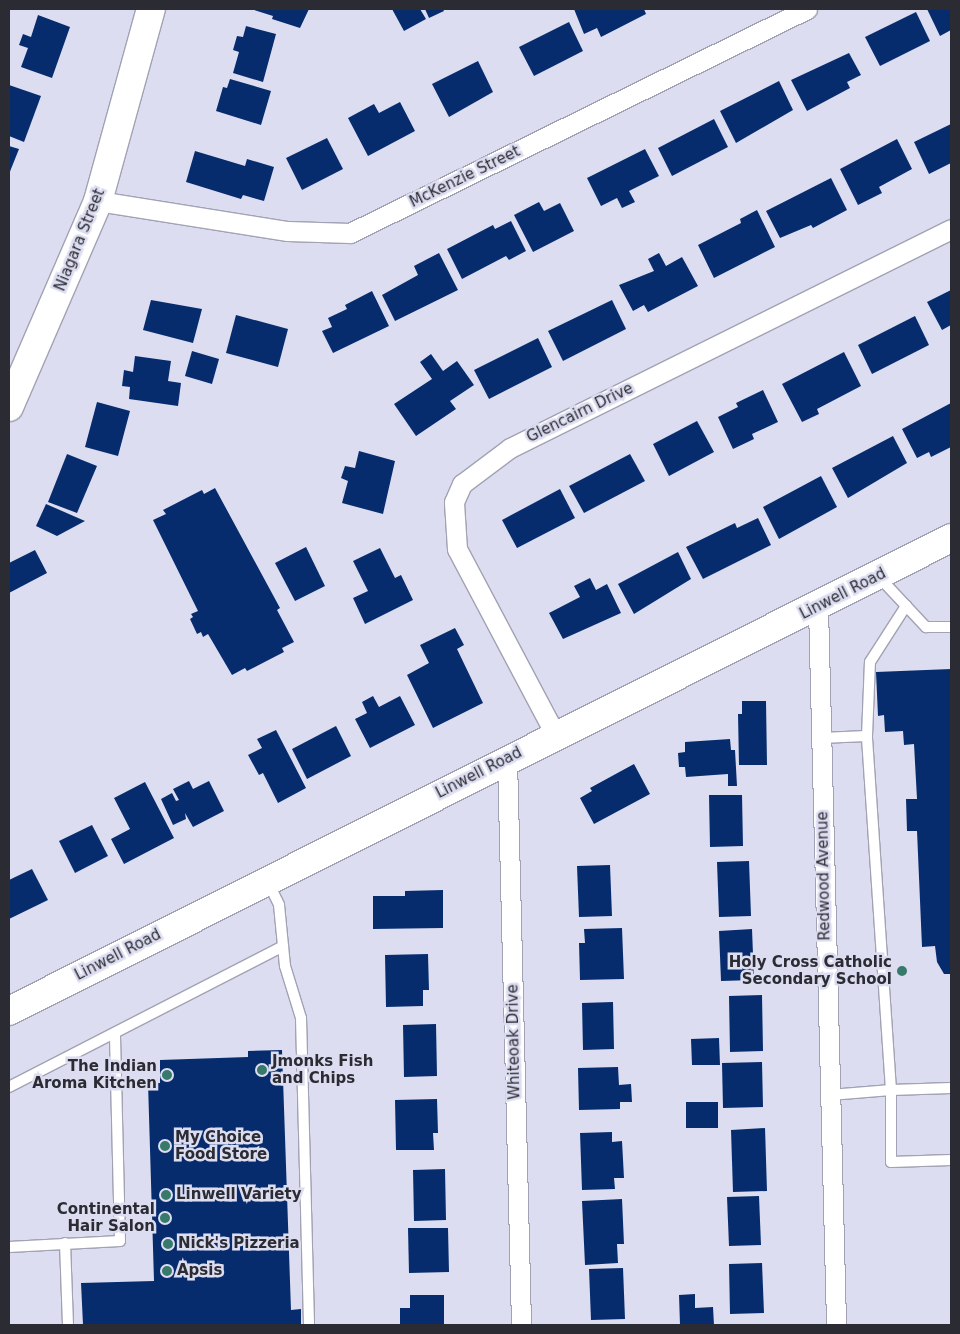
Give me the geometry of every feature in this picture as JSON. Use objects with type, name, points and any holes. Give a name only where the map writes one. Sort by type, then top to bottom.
[{"type":"main road","name":"Niagara Street","points":[[9,407],[98,201],[151,9]]},
{"type":"main road","name":"Linwell Road","points":[[9,1010],[556,734],[818,607],[951,538]]},
{"type":"street","name":"McKenzie Street","points":[[98,201],[288,231],[350,233],[807,9]]},
{"type":"street","name":"Glencairn Drive","points":[[556,734],[457,549],[454,502],[462,484],[510,448],[951,229]]},
{"type":"street","name":"Redwood Avenue","points":[[818,607],[836,1325]]},
{"type":"street","name":"Whiteoak Drive","points":[[507,759],[521,1325]]},
{"type":"lane","points":[[878,576],[926,627],[951,627]]},
{"type":"lane","points":[[906,606],[870,662],[868,736],[891,1090],[891,1162],[951,1160]]},
{"type":"lane","points":[[821,738],[868,736]]},
{"type":"lane","points":[[267,880],[279,905],[285,966],[301,1018],[309,1325]]},
{"type":"lane","points":[[9,1087],[115,1035],[283,946]]},
{"type":"lane","points":[[9,1247],[120,1241],[115,1035]]},
{"type":"lane","points":[[830,1095],[951,1088]]},
{"type":"lane","points":[[65,1243],[68,1325]]},
{"type":"building","points":[[251,9],[309,9],[300,28],[272,19],[273,16]]},
{"type":"building","points":[[392,9],[420,9],[426,19],[404,31]]},
{"type":"building","points":[[425,9],[443,9],[444,11],[429,18]]},
{"type":"building","points":[[574,9],[644,9],[646,14],[601,37],[597,28],[584,34]]},
{"type":"building","points":[[927,9],[951,9],[951,30],[940,36]]},
{"type":"building","points":[[916,12],[930,41],[880,66],[865,37]]},
{"type":"building","points":[[38,15],[70,27],[52,78],[21,67],[28,48],[19,45],[23,34],[31,37]]},
{"type":"building","points":[[569,22],[583,51],[534,76],[519,47]]},
{"type":"building","points":[[246,26],[276,34],[263,82],[233,73],[239,52],[233,50],[237,36],[243,37]]},
{"type":"building","points":[[849,53],[861,75],[847,82],[850,88],[807,111],[791,80]]},
{"type":"building","points":[[478,61],[493,92],[449,117],[432,84]]},
{"type":"building","points":[[230,79],[271,91],[261,125],[216,111],[223,87],[227,88]]},
{"type":"building","points":[[779,81],[793,110],[736,143],[720,111]]},
{"type":"building","points":[[9,85],[41,96],[24,142],[9,136]]},
{"type":"building","points":[[400,102],[415,131],[368,156],[348,118],[374,104],[379,113]]},
{"type":"building","points":[[714,119],[728,147],[672,176],[658,148]]},
{"type":"building","points":[[951,124],[951,163],[929,174],[914,142]]},
{"type":"building","points":[[327,138],[343,169],[302,190],[286,158]]},
{"type":"building","points":[[897,139],[912,169],[879,187],[882,193],[858,205],[840,169]]},
{"type":"building","points":[[9,146],[19,149],[9,174]]},
{"type":"building","points":[[645,149],[659,176],[629,191],[635,202],[622,208],[617,198],[601,206],[587,178]]},
{"type":"building","points":[[195,151],[245,166],[247,159],[274,167],[264,201],[243,195],[241,199],[186,182]]},
{"type":"building","points":[[831,178],[847,210],[813,228],[811,225],[780,238],[766,211]]},
{"type":"building","points":[[539,202],[544,211],[560,203],[574,231],[533,252],[514,215]]},
{"type":"building","points":[[757,210],[775,247],[714,278],[698,245],[741,223],[740,219]]},
{"type":"building","points":[[511,221],[526,251],[509,260],[506,256],[462,279],[447,249],[493,225],[495,229]]},
{"type":"building","points":[[439,253],[458,290],[395,321],[382,295],[418,275],[414,266]]},
{"type":"building","points":[[659,253],[666,266],[682,257],[698,286],[648,312],[644,305],[633,311],[619,285],[654,271],[648,259]]},
{"type":"building","points":[[951,290],[951,325],[942,330],[927,302]]},
{"type":"building","points":[[372,291],[389,326],[333,353],[322,331],[332,327],[328,318],[347,309],[345,305]]},
{"type":"building","points":[[151,300],[202,309],[193,343],[143,330]]},
{"type":"building","points":[[612,300],[626,329],[563,361],[548,331]]},
{"type":"building","points":[[236,315],[288,329],[278,367],[226,353]]},
{"type":"building","points":[[915,316],[929,345],[872,374],[858,345]]},
{"type":"building","points":[[538,338],[552,367],[489,399],[474,370]]},
{"type":"building","points":[[192,351],[219,359],[212,384],[185,376]]},
{"type":"building","points":[[844,352],[861,386],[817,409],[819,414],[802,422],[782,384]]},
{"type":"building","points":[[431,354],[443,371],[457,361],[474,385],[450,401],[456,409],[416,436],[394,404],[432,379],[420,362]]},
{"type":"building","points":[[135,356],[171,361],[168,381],[181,383],[178,406],[129,399],[130,387],[122,386],[124,370],[133,372]]},
{"type":"building","points":[[763,390],[778,422],[752,434],[754,439],[733,449],[718,417],[738,407],[736,403]]},
{"type":"building","points":[[97,402],[130,411],[118,456],[85,447]]},
{"type":"building","points":[[951,403],[951,447],[931,457],[929,452],[917,458],[902,429]]},
{"type":"building","points":[[697,421],[714,452],[669,476],[653,444]]},
{"type":"building","points":[[893,436],[907,463],[848,498],[832,468]]},
{"type":"building","points":[[359,451],[395,461],[383,514],[342,503],[348,481],[341,478],[345,466],[355,468]]},
{"type":"building","points":[[67,454],[97,466],[77,513],[48,502]]},
{"type":"building","points":[[630,454],[645,481],[584,513],[569,486]]},
{"type":"building","points":[[821,476],[837,507],[779,539],[763,507]]},
{"type":"building","points":[[215,488],[280,608],[277,610],[294,642],[282,648],[284,652],[247,671],[245,668],[232,675],[208,634],[203,637],[201,632],[197,634],[190,619],[193,617],[191,614],[198,611],[153,520],[166,514],[163,510],[202,490],[204,494]]},
{"type":"building","points":[[560,489],[575,518],[517,548],[502,520]]},
{"type":"building","points":[[46,504],[85,521],[57,536],[36,526]]},
{"type":"building","points":[[758,518],[771,545],[703,579],[686,547],[735,523],[737,528]]},
{"type":"building","points":[[306,547],[325,586],[295,601],[275,563]]},
{"type":"building","points":[[380,548],[395,578],[401,575],[413,600],[365,624],[353,598],[368,591],[353,561]]},
{"type":"building","points":[[35,550],[47,573],[9,593],[9,563]]},
{"type":"building","points":[[678,552],[691,579],[634,614],[618,584]]},
{"type":"building","points":[[590,578],[596,590],[607,584],[621,613],[563,639],[549,613],[580,597],[574,586]]},
{"type":"building","points":[[455,628],[464,645],[457,649],[483,703],[433,728],[407,675],[429,663],[420,645]]},
{"type":"building","points":[[951,669],[951,974],[944,974],[937,962],[935,946],[922,947],[917,831],[907,831],[906,799],[917,799],[914,744],[904,745],[903,731],[885,732],[884,715],[878,716],[876,672]]},
{"type":"building","points":[[373,696],[379,707],[400,696],[415,725],[370,748],[355,719],[367,713],[362,702]]},
{"type":"building","points":[[742,701],[766,701],[767,765],[739,765],[738,714],[742,714]]},
{"type":"building","points":[[336,726],[351,756],[307,779],[292,749]]},
{"type":"building","points":[[276,730],[306,788],[278,803],[263,773],[259,775],[248,755],[262,748],[257,739]]},
{"type":"building","points":[[730,739],[731,750],[735,750],[737,786],[728,786],[728,774],[686,777],[685,767],[679,767],[678,753],[685,752],[685,742]]},
{"type":"building","points":[[634,764],[650,794],[594,824],[580,798],[592,791],[590,788]]},
{"type":"building","points":[[189,781],[193,789],[209,781],[224,811],[193,827],[185,813],[186,819],[173,825],[161,799],[172,793],[176,801],[179,800],[173,789]]},
{"type":"building","points":[[145,782],[174,838],[124,864],[111,839],[130,829],[114,798]]},
{"type":"building","points":[[709,795],[742,795],[743,846],[710,847]]},
{"type":"building","points":[[92,825],[108,856],[75,873],[59,841]]},
{"type":"building","points":[[749,861],[751,916],[719,917],[717,862]]},
{"type":"building","points":[[610,865],[612,916],[579,917],[577,866]]},
{"type":"building","points":[[32,869],[48,900],[9,919],[9,880]]},
{"type":"building","points":[[443,890],[443,928],[373,929],[373,896],[405,896],[405,891]]},
{"type":"building","points":[[622,928],[624,979],[580,980],[579,943],[585,943],[584,929]]},
{"type":"building","points":[[752,929],[754,980],[721,981],[719,931]]},
{"type":"building","points":[[428,954],[429,990],[423,990],[423,1006],[386,1007],[385,955]]},
{"type":"building","points":[[762,995],[763,1051],[730,1052],[729,996]]},
{"type":"building","points":[[613,1002],[614,1049],[583,1050],[582,1003]]},
{"type":"building","points":[[436,1024],[437,1076],[404,1077],[403,1025]]},
{"type":"building","points":[[719,1038],[720,1065],[692,1065],[691,1039]]},
{"type":"building","points":[[282,1050],[291,1310],[301,1309],[301,1325],[83,1325],[81,1283],[154,1281],[148,1083],[160,1083],[160,1060],[248,1057],[248,1051]]},
{"type":"building","points":[[762,1062],[763,1107],[723,1108],[722,1063]]},
{"type":"building","points":[[618,1067],[619,1085],[631,1084],[632,1102],[620,1102],[620,1109],[579,1110],[578,1068]]},
{"type":"building","points":[[437,1099],[438,1133],[433,1133],[434,1150],[396,1150],[395,1100]]},
{"type":"building","points":[[686,1102],[718,1102],[718,1128],[686,1128]]},
{"type":"building","points":[[765,1128],[767,1191],[733,1192],[731,1130]]},
{"type":"building","points":[[612,1132],[612,1142],[622,1141],[624,1178],[614,1178],[615,1189],[582,1190],[580,1133]]},
{"type":"building","points":[[445,1169],[446,1220],[414,1221],[413,1170]]},
{"type":"building","points":[[759,1196],[761,1245],[729,1246],[727,1197]]},
{"type":"building","points":[[622,1199],[624,1244],[617,1244],[618,1263],[585,1265],[582,1201]]},
{"type":"building","points":[[408,1228],[448,1228],[449,1272],[409,1273]]},
{"type":"building","points":[[762,1263],[764,1313],[730,1314],[729,1264]]},
{"type":"building","points":[[623,1268],[625,1319],[591,1320],[589,1269]]},
{"type":"building","points":[[695,1294],[695,1308],[713,1307],[714,1325],[680,1325],[679,1295]]},
{"type":"building","points":[[410,1295],[444,1295],[444,1325],[400,1325],[400,1308],[410,1308]]},
{"type":"place","name":"Holy Cross Catholic Secondary School","points":[[902,971]]},
{"type":"place","name":"Jmonks Fish and Chips","points":[[262,1070]]},
{"type":"place","name":"The Indian Aroma Kitchen","points":[[167,1075]]},
{"type":"place","name":"My Choice Food Store","points":[[165,1146]]},
{"type":"place","name":"Linwell Variety","points":[[166,1195]]},
{"type":"place","name":"Continental Hair Salon","points":[[165,1218]]},
{"type":"place","name":"Nick's Pizzeria","points":[[168,1244]]},
{"type":"place","name":"Apsis","points":[[167,1271]]}]
